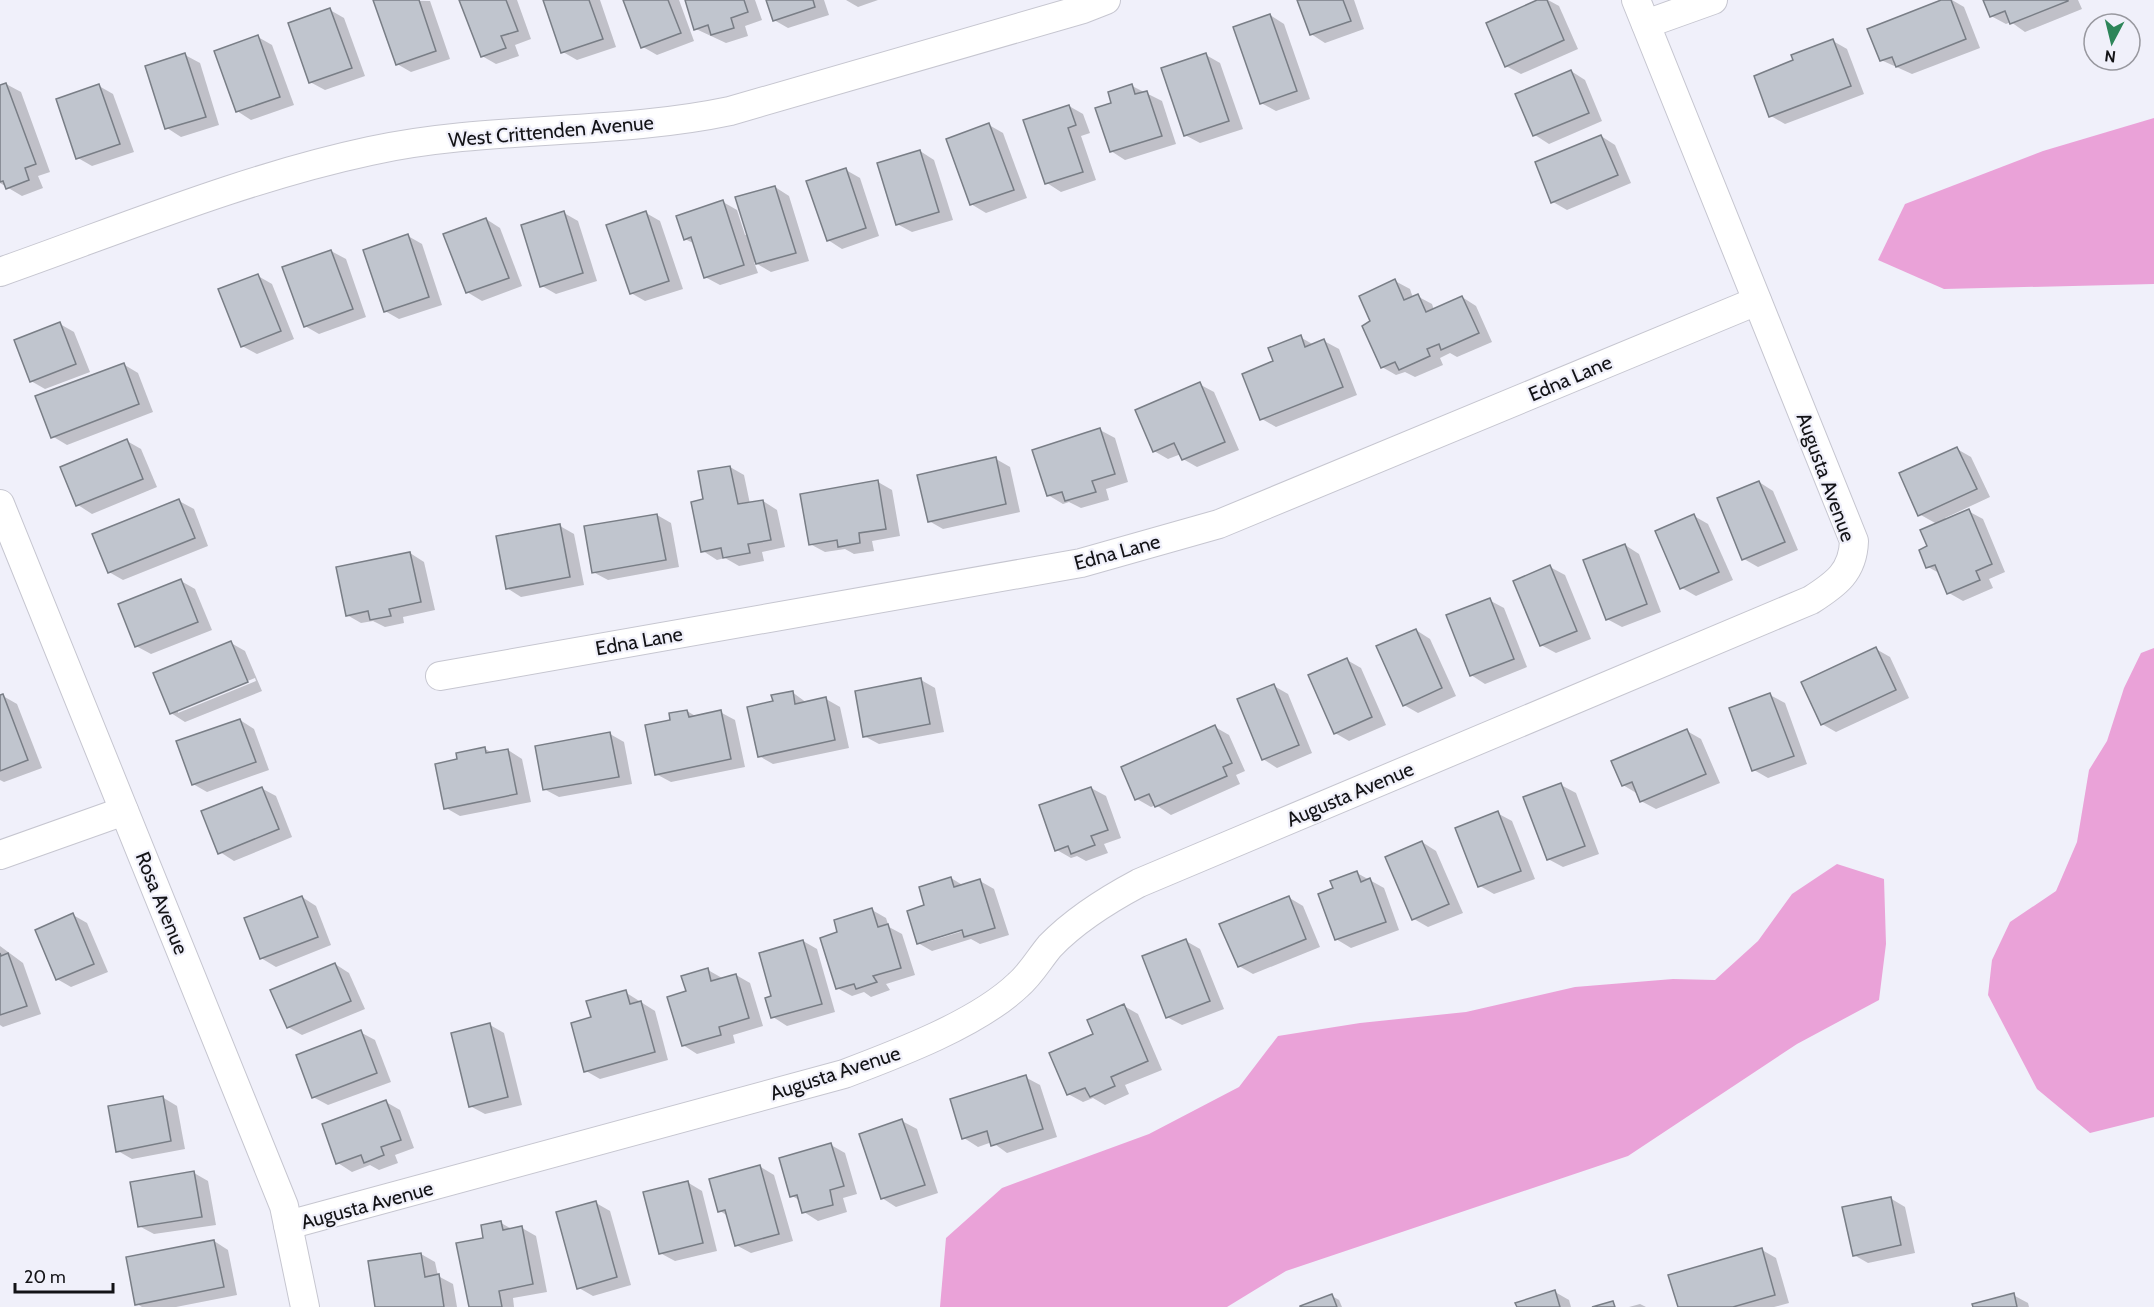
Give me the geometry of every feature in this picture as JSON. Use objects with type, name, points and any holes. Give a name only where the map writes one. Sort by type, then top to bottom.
[{"type":"street","name":"West Crittenden Avenue","points":[[0,272],[257,181],[371,150],[480,135],[689,119],[742,107],[1083,9],[1106,0]]},
{"type":"street","points":[[1641,12],[1713,0]]},
{"type":"street","name":"Augusta Avenue","points":[[288,1225],[844,1074],[908,1050],[986,1009],[1019,985],[1051,945],[1100,905],[1139,883],[1811,600],[1828,590],[1848,570],[1853,555],[1854,540],[1641,12]]},
{"type":"street","name":"Edna Lane","points":[[440,676],[1081,563],[1207,528],[1757,301]]},
{"type":"street","name":"Rosa Avenue","points":[[0,504],[275,1185],[288,1225],[306,1307]]},
{"type":"street","points":[[0,855],[124,811]]},
{"type":"shaded area","points":[[2154,118],[2154,284],[1944,289],[1878,260],[1905,204],[2043,151]]},
{"type":"shaded area","points":[[2154,648],[2154,1117],[2090,1133],[2037,1089],[1988,995],[1992,960],[2010,922],[2056,891],[2077,842],[2089,770],[2107,741],[2124,688],[2141,653]]},
{"type":"shaded area","points":[[1837,864],[1884,879],[1886,944],[1879,1000],[1797,1044],[1628,1156],[1286,1271],[1227,1307],[940,1307],[946,1238],[1002,1188],[1149,1134],[1239,1087],[1278,1036],[1360,1023],[1466,1012],[1575,987],[1673,979],[1715,980],[1758,941],[1792,894]]},
{"type":"building","points":[[373,0],[419,0],[436,51],[396,65]]},
{"type":"building","points":[[459,0],[506,0],[518,31],[501,36],[506,48],[481,57]]},
{"type":"building","points":[[543,0],[589,0],[603,39],[561,53]]},
{"type":"building","points":[[623,0],[668,0],[681,33],[641,48]]},
{"type":"building","points":[[685,0],[744,0],[748,12],[731,18],[734,28],[711,35],[708,25],[694,30]]},
{"type":"building","points":[[766,0],[813,0],[815,7],[773,21]]},
{"type":"building","points":[[1297,0],[1343,0],[1351,21],[1310,35]]},
{"type":"building","points":[[1537,0],[1547,0],[1564,40],[1505,67],[1486,23]]},
{"type":"building","points":[[1941,0],[1951,0],[1966,39],[1896,67],[1892,57],[1880,61],[1867,29]]},
{"type":"building","points":[[1983,0],[2068,1],[2010,24],[2005,11],[1990,17]]},
{"type":"building","points":[[330,8],[352,68],[309,83],[288,23]]},
{"type":"building","points":[[1270,14],[1297,91],[1260,104],[1233,27]]},
{"type":"building","points":[[258,35],[280,97],[236,112],[214,51]]},
{"type":"building","points":[[1833,39],[1851,86],[1769,117],[1754,76],[1793,60],[1791,55]]},
{"type":"building","points":[[185,53],[206,117],[165,129],[145,66]]},
{"type":"building","points":[[1206,53],[1229,121],[1184,136],[1161,68]]},
{"type":"building","points":[[1571,70],[1589,113],[1533,136],[1515,94]]},
{"type":"building","points":[[6,83],[36,164],[25,168],[29,180],[6,189],[3,181],[0,182],[0,85]]},
{"type":"building","points":[[99,84],[120,144],[76,159],[56,99]]},
{"type":"building","points":[[1132,84],[1135,94],[1147,91],[1162,136],[1110,152],[1095,108],[1111,103],[1108,92]]},
{"type":"building","points":[[1069,105],[1076,125],[1068,128],[1083,172],[1045,184],[1023,120]]},
{"type":"building","points":[[989,123],[1014,190],[970,205],[946,139]]},
{"type":"building","points":[[1601,135],[1618,175],[1551,203],[1535,162]]},
{"type":"building","points":[[920,150],[939,212],[896,225],[877,163]]},
{"type":"building","points":[[846,168],[866,228],[827,241],[806,181]]},
{"type":"building","points":[[775,186],[796,253],[756,264],[735,197]]},
{"type":"building","points":[[723,200],[744,265],[704,278],[691,237],[684,240],[676,216]]},
{"type":"building","points":[[564,211],[583,273],[540,287],[521,225]]},
{"type":"building","points":[[646,211],[669,281],[630,294],[606,225]]},
{"type":"building","points":[[486,218],[509,278],[466,293],[443,234]]},
{"type":"building","points":[[408,234],[429,297],[384,312],[363,250]]},
{"type":"building","points":[[331,250],[353,309],[304,327],[282,267]]},
{"type":"building","points":[[258,274],[281,331],[241,347],[218,289]]},
{"type":"building","points":[[1395,279],[1404,300],[1418,294],[1426,312],[1462,296],[1479,333],[1441,350],[1439,344],[1427,349],[1430,356],[1399,370],[1395,362],[1381,368],[1362,326],[1370,321],[1359,296]]},
{"type":"building","points":[[60,322],[76,364],[30,382],[14,340]]},
{"type":"building","points":[[1301,335],[1305,347],[1324,339],[1343,387],[1260,420],[1242,374],[1273,361],[1268,348]]},
{"type":"building","points":[[124,363],[139,404],[51,438],[35,396]]},
{"type":"building","points":[[1200,382],[1225,442],[1182,460],[1174,443],[1153,452],[1135,410]]},
{"type":"building","points":[[1100,428],[1115,474],[1092,481],[1096,492],[1065,501],[1062,492],[1047,496],[1032,450]]},
{"type":"building","points":[[127,439],[143,479],[76,506],[60,467]]},
{"type":"building","points":[[1957,447],[1977,489],[1918,516],[1899,473]]},
{"type":"building","points":[[996,457],[1006,504],[928,522],[917,475]]},
{"type":"building","points":[[730,466],[738,504],[763,500],[771,540],[748,544],[750,553],[723,558],[721,548],[701,552],[691,502],[703,499],[698,471]]},
{"type":"building","points":[[878,480],[886,529],[859,533],[860,543],[838,547],[837,540],[809,545],[800,494]]},
{"type":"building","points":[[1759,481],[1785,542],[1742,560],[1717,498]]},
{"type":"building","points":[[179,499],[195,538],[108,573],[92,534]]},
{"type":"building","points":[[1969,509],[1992,564],[1976,571],[1980,580],[1947,594],[1935,565],[1926,568],[1919,550],[1927,546],[1920,530]]},
{"type":"building","points":[[657,514],[666,560],[592,573],[584,526]]},
{"type":"building","points":[[1694,514],[1719,572],[1680,589],[1655,531]]},
{"type":"building","points":[[560,524],[570,577],[506,589],[496,536]]},
{"type":"building","points":[[1625,544],[1647,604],[1606,620],[1583,560]]},
{"type":"building","points":[[410,552],[421,602],[389,609],[391,616],[370,620],[368,611],[346,616],[336,567]]},
{"type":"building","points":[[1550,565],[1577,631],[1540,646],[1513,581]]},
{"type":"building","points":[[181,579],[198,622],[135,647],[118,604]]},
{"type":"building","points":[[1490,598],[1514,659],[1470,676],[1446,615]]},
{"type":"building","points":[[1416,629],[1442,688],[1403,706],[1376,646]]},
{"type":"building","points":[[231,641],[248,682],[170,714],[153,673]]},
{"type":"building","points":[[1876,647],[1896,690],[1821,725],[1801,682]]},
{"type":"building","points":[[1347,658],[1372,717],[1334,734],[1308,675]]},
{"type":"building","points":[[921,678],[930,724],[863,737],[855,691]]},
{"type":"building","points":[[1274,684],[1299,745],[1262,760],[1237,699]]},
{"type":"building","points":[[793,691],[795,704],[826,697],[835,740],[758,757],[747,707],[773,701],[771,695]]},
{"type":"building","points":[[1770,693],[1794,756],[1752,771],[1729,708]]},
{"type":"building","points":[[3,694],[28,760],[0,771],[0,695]]},
{"type":"building","points":[[687,710],[689,717],[721,710],[731,759],[655,775],[645,725],[670,720],[669,713]]},
{"type":"building","points":[[240,719],[256,762],[192,785],[176,741]]},
{"type":"building","points":[[1215,725],[1232,763],[1223,767],[1227,776],[1155,807],[1149,794],[1135,800],[1121,767]]},
{"type":"building","points":[[1687,729],[1706,774],[1640,802],[1632,782],[1622,786],[1611,761]]},
{"type":"building","points":[[610,732],[619,777],[543,790],[535,746]]},
{"type":"building","points":[[485,747],[486,753],[508,749],[517,794],[444,809],[435,764],[457,759],[456,753]]},
{"type":"building","points":[[1561,783],[1585,846],[1547,860],[1523,797]]},
{"type":"building","points":[[262,787],[279,829],[218,854],[201,811]]},
{"type":"building","points":[[1091,787],[1108,830],[1091,836],[1095,845],[1071,854],[1068,846],[1055,851],[1039,805]]},
{"type":"building","points":[[1498,811],[1521,871],[1478,887],[1455,828]]},
{"type":"building","points":[[1422,841],[1449,904],[1412,920],[1385,857]]},
{"type":"building","points":[[1357,871],[1361,882],[1370,878],[1386,922],[1335,940],[1318,894],[1333,888],[1330,881]]},
{"type":"building","points":[[951,877],[954,887],[980,879],[995,928],[964,937],[962,930],[917,944],[907,911],[924,905],[919,887]]},
{"type":"building","points":[[302,896],[318,937],[260,959],[244,918]]},
{"type":"building","points":[[1289,896],[1306,939],[1238,967],[1219,924]]},
{"type":"building","points":[[872,908],[878,927],[888,924],[901,968],[873,976],[877,982],[856,989],[854,984],[836,989],[820,938],[837,932],[834,920]]},
{"type":"building","points":[[73,913],[94,964],[56,980],[35,930]]},
{"type":"building","points":[[1186,939],[1210,1001],[1166,1018],[1142,956]]},
{"type":"building","points":[[803,940],[822,1004],[771,1018],[765,998],[771,996],[759,953]]},
{"type":"building","points":[[0,953],[1,956],[8,953],[27,1006],[0,1015]]},
{"type":"building","points":[[335,963],[351,1001],[287,1028],[270,990]]},
{"type":"building","points":[[708,968],[711,981],[736,974],[749,1018],[719,1027],[721,1035],[682,1046],[667,997],[686,991],[681,976]]},
{"type":"building","points":[[626,990],[630,1004],[641,1001],[655,1052],[584,1072],[571,1023],[591,1017],[586,1001]]},
{"type":"building","points":[[1124,1004],[1148,1061],[1111,1077],[1115,1086],[1090,1097],[1085,1088],[1067,1095],[1049,1053],[1093,1034],[1087,1020]]},
{"type":"building","points":[[490,1023],[508,1097],[469,1107],[451,1033]]},
{"type":"building","points":[[361,1030],[377,1073],[312,1098],[296,1055]]},
{"type":"building","points":[[1026,1075],[1043,1129],[991,1146],[987,1131],[962,1139],[950,1099]]},
{"type":"building","points":[[163,1096],[171,1141],[116,1152],[108,1106]]},
{"type":"building","points":[[386,1100],[401,1140],[381,1147],[384,1155],[364,1163],[361,1155],[336,1164],[322,1124]]},
{"type":"building","points":[[902,1119],[925,1185],[881,1199],[859,1134]]},
{"type":"building","points":[[831,1143],[844,1186],[830,1190],[833,1205],[802,1213],[797,1195],[790,1197],[779,1158]]},
{"type":"building","points":[[760,1165],[779,1234],[735,1246],[725,1210],[718,1212],[709,1179]]},
{"type":"building","points":[[194,1171],[202,1217],[138,1227],[130,1182]]},
{"type":"building","points":[[688,1181],[703,1243],[659,1254],[643,1192]]},
{"type":"building","points":[[1891,1197],[1901,1245],[1853,1256],[1842,1207]]},
{"type":"building","points":[[596,1201],[617,1277],[577,1289],[556,1212]]},
{"type":"building","points":[[501,1221],[503,1230],[522,1226],[533,1284],[499,1291],[502,1307],[469,1307],[456,1243],[483,1238],[481,1225]]},
{"type":"building","points":[[214,1240],[224,1287],[135,1305],[126,1257]]},
{"type":"building","points":[[1762,1248],[1775,1295],[1733,1307],[1678,1307],[1668,1275]]},
{"type":"building","points":[[421,1253],[425,1277],[439,1274],[444,1307],[375,1307],[368,1261]]},
{"type":"building","points":[[1555,1290],[1560,1307],[1517,1307],[1515,1303]]},
{"type":"building","points":[[2014,1293],[2017,1307],[1973,1307],[1972,1304]]},
{"type":"building","points":[[1332,1294],[1337,1307],[1300,1307],[1300,1306]]},
{"type":"building","points":[[1613,1301],[1615,1307],[1592,1307]]}]
